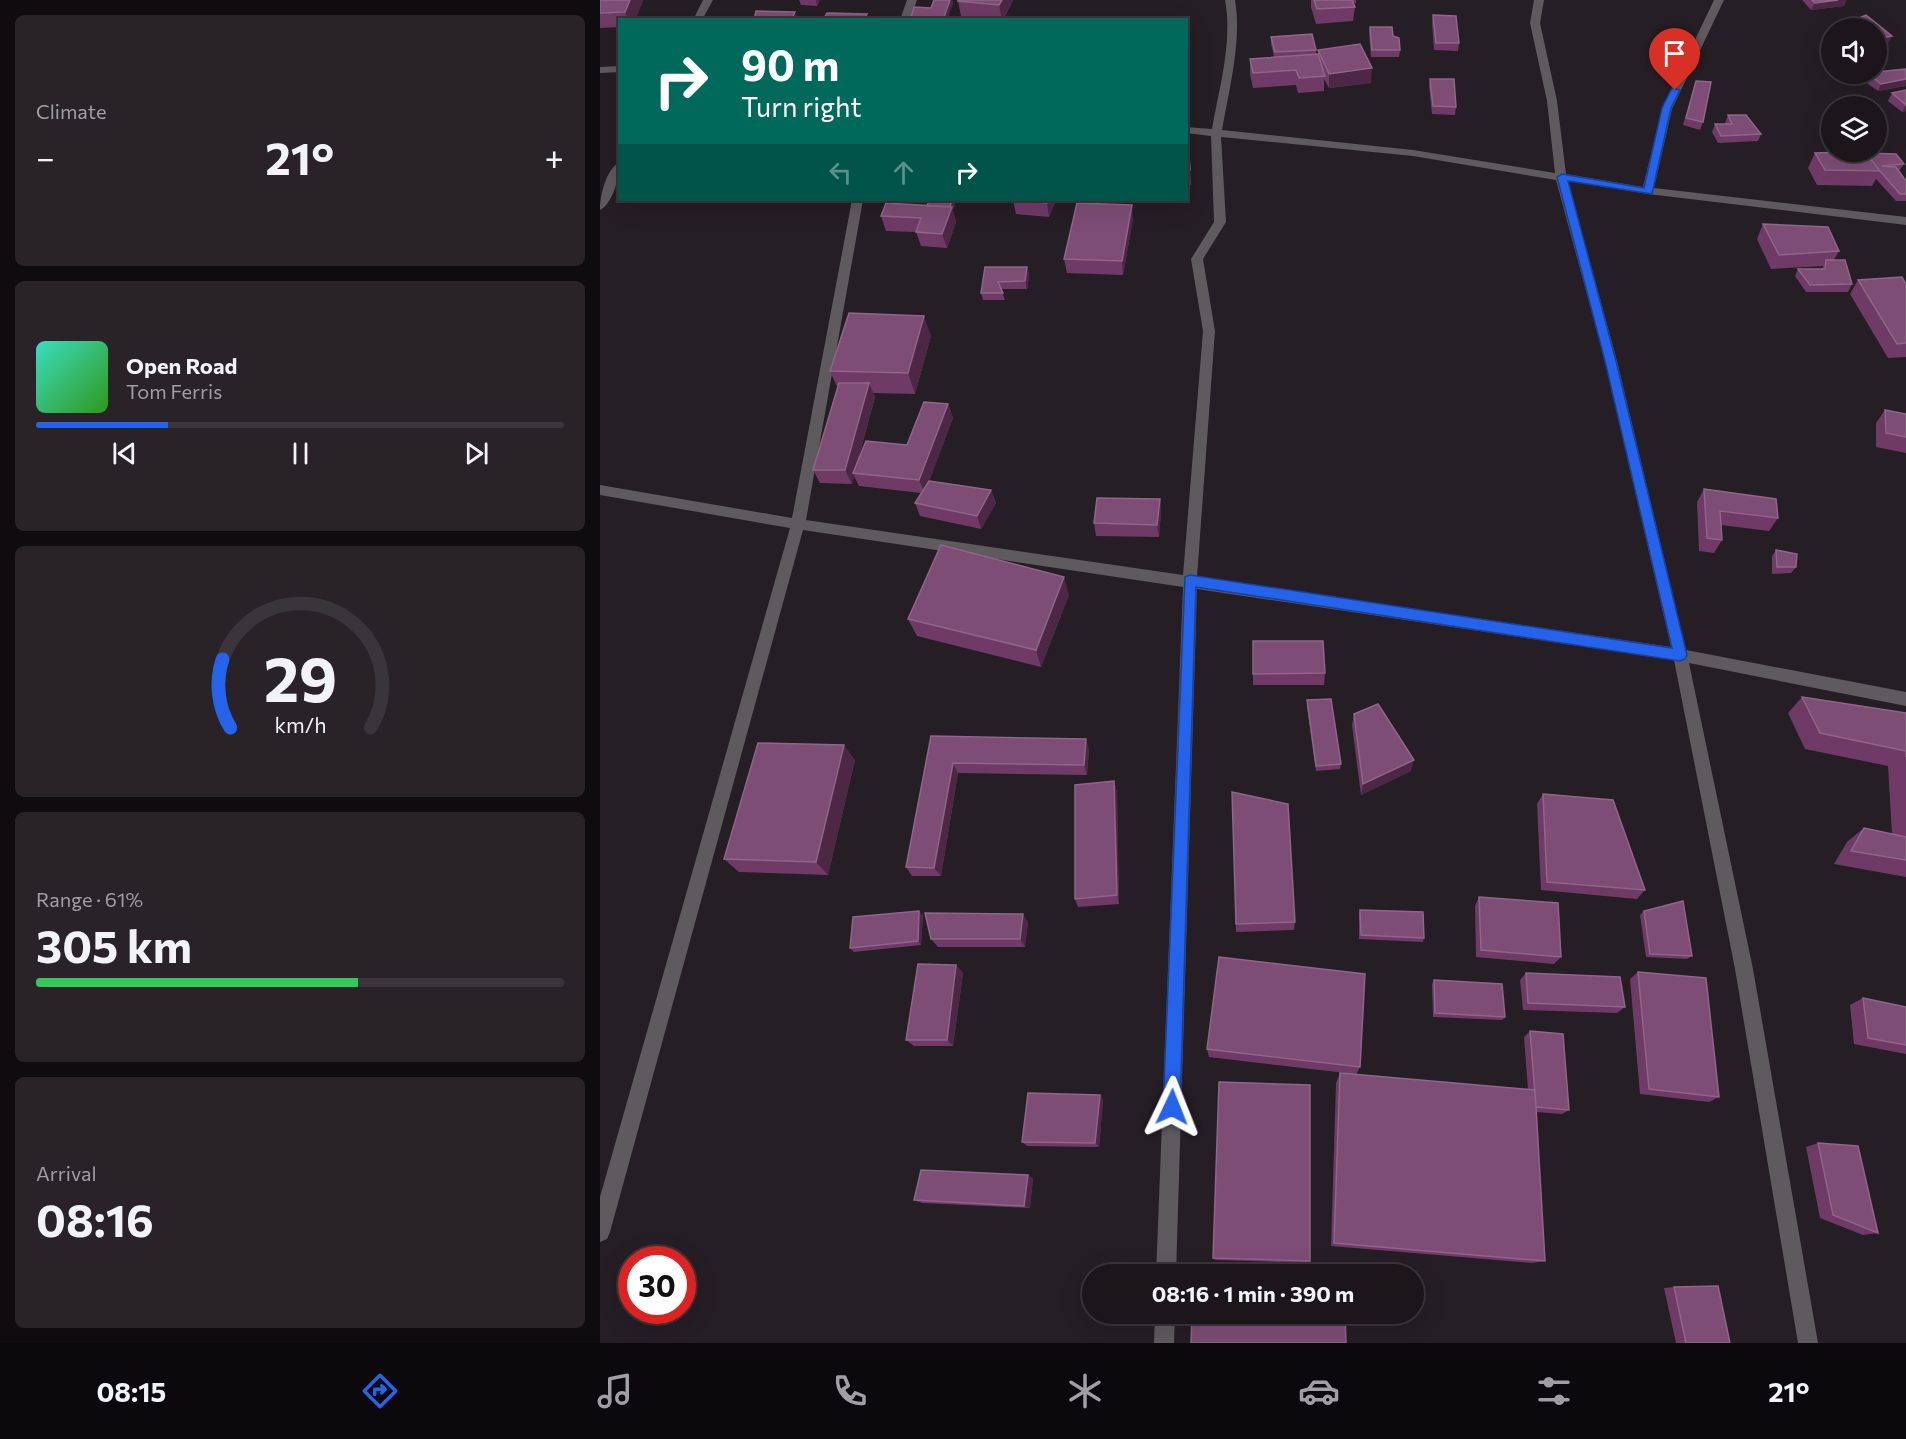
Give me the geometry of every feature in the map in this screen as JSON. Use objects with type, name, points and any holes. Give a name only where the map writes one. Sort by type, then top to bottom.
[{"type":"street","points":[[697,18],[708,0]]},
{"type":"street","points":[[906,18],[912,0]]},
{"type":"street","points":[[1166,1264],[1190,580],[1209,331],[1197,260],[1220,222],[1216,134],[1229,59],[1233,17],[1230,0]]},
{"type":"street","points":[[1539,0],[1535,23],[1552,101],[1562,177],[1611,361],[1680,655],[1744,969],[1808,1343]]},
{"type":"street","points":[[1648,191],[1666,108],[1719,0]]},
{"type":"street","points":[[600,70],[618,69]]},
{"type":"street","points":[[1188,130],[1413,153],[1648,191],[1906,221]]},
{"type":"street","points":[[600,206],[618,169]]},
{"type":"street","points":[[600,1232],[798,524],[858,201]]},
{"type":"street","points":[[600,489],[798,524],[1190,580],[1680,655],[1906,699]]},
{"type":"street","points":[[1164,1343],[1165,1324]]},
{"type":"building","points":[[600,0],[630,0],[625,12],[600,13]]},
{"type":"building","points":[[934,0],[950,0],[944,17],[911,17],[914,7],[931,8]]},
{"type":"building","points":[[958,0],[1002,0],[999,5]]},
{"type":"building","points":[[1314,0],[1352,0],[1355,7],[1317,9]]},
{"type":"building","points":[[1812,0],[1838,0],[1815,3]]},
{"type":"building","points":[[756,11],[795,12],[792,18],[754,18]]},
{"type":"building","points":[[827,13],[867,14],[865,18],[824,18]]},
{"type":"building","points":[[1433,15],[1456,16],[1459,43],[1436,43]]},
{"type":"building","points":[[1370,27],[1392,27],[1393,36],[1399,38],[1400,50],[1372,50]]},
{"type":"building","points":[[1312,34],[1316,50],[1275,52],[1271,37]]},
{"type":"building","points":[[1360,44],[1372,68],[1329,74],[1318,50]]},
{"type":"building","points":[[1318,54],[1325,76],[1299,78],[1296,70],[1253,73],[1250,59]]},
{"type":"building","points":[[1906,69],[1906,79],[1887,83],[1887,71]]},
{"type":"building","points":[[1430,79],[1454,79],[1456,107],[1433,106]]},
{"type":"building","points":[[1696,81],[1711,82],[1703,122],[1686,118]]},
{"type":"building","points":[[1906,90],[1906,105],[1892,93]]},
{"type":"building","points":[[1728,115],[1746,115],[1761,134],[1721,136],[1715,124],[1732,124]]},
{"type":"building","points":[[1188,142],[1190,170],[1188,170]]},
{"type":"building","points":[[1815,153],[1821,153],[1821,162],[1873,162],[1880,171],[1825,170]]},
{"type":"building","points":[[1887,154],[1896,154],[1904,164],[1882,166],[1896,167],[1906,181],[1906,194],[1900,194],[1873,162],[1887,162]]},
{"type":"building","points":[[929,201],[952,201],[950,207],[927,206]]},
{"type":"building","points":[[1025,201],[1048,201],[1047,203]]},
{"type":"building","points":[[886,203],[952,207],[942,234],[916,232],[921,218],[881,216]]},
{"type":"building","points":[[1077,203],[1132,205],[1122,261],[1064,259]]},
{"type":"building","points":[[1763,224],[1828,227],[1839,251],[1779,255]]},
{"type":"building","points":[[1826,260],[1845,260],[1852,284],[1810,285],[1798,269],[1825,269]]},
{"type":"building","points":[[985,267],[1027,267],[1025,281],[998,282],[1003,293],[981,293]]},
{"type":"building","points":[[1902,277],[1906,284],[1906,343],[1897,344],[1858,280]]},
{"type":"building","points":[[849,313],[924,316],[908,373],[830,371]]},
{"type":"building","points":[[839,383],[869,383],[845,470],[813,470]]},
{"type":"building","points":[[924,402],[948,404],[919,480],[853,473],[866,441],[907,445]]},
{"type":"building","points":[[1885,410],[1906,414],[1906,437],[1886,433]]},
{"type":"building","points":[[929,481],[991,490],[977,516],[915,503]]},
{"type":"building","points":[[1704,489],[1776,499],[1778,518],[1720,511],[1722,540],[1707,538]]},
{"type":"building","points":[[1097,498],[1160,499],[1157,525],[1094,523]]},
{"type":"building","points":[[941,545],[1064,577],[1036,650],[908,619]]},
{"type":"building","points":[[1776,550],[1797,554],[1796,567],[1777,567]]},
{"type":"building","points":[[1253,641],[1323,641],[1325,673],[1253,674]]},
{"type":"building","points":[[1802,697],[1906,713],[1906,751],[1820,733]]},
{"type":"building","points":[[1331,699],[1341,764],[1316,766],[1307,700]]},
{"type":"building","points":[[1378,704],[1414,760],[1363,784],[1354,714]]},
{"type":"building","points":[[931,736],[1086,739],[1084,765],[953,763],[934,868],[906,867]]},
{"type":"building","points":[[758,743],[844,745],[816,862],[724,859]]},
{"type":"building","points":[[1114,781],[1117,895],[1075,899],[1075,785]]},
{"type":"building","points":[[1232,792],[1288,804],[1295,922],[1236,924]]},
{"type":"building","points":[[1543,794],[1613,800],[1645,890],[1547,882]]},
{"type":"building","points":[[1864,828],[1906,837],[1906,860],[1851,851]]},
{"type":"building","points":[[1479,897],[1558,903],[1561,957],[1481,950]]},
{"type":"building","points":[[1683,901],[1692,956],[1650,954],[1644,911]]},
{"type":"building","points":[[1360,910],[1423,912],[1424,938],[1361,935]]},
{"type":"building","points":[[919,911],[918,941],[850,948],[853,917]]},
{"type":"building","points":[[925,913],[1023,914],[1020,939],[931,939]]},
{"type":"building","points":[[1219,957],[1365,974],[1360,1067],[1207,1049]]},
{"type":"building","points":[[918,964],[956,965],[947,1040],[906,1040]]},
{"type":"building","points":[[1638,972],[1706,978],[1719,1097],[1649,1089]]},
{"type":"building","points":[[1526,973],[1620,977],[1625,1007],[1528,1003]]},
{"type":"building","points":[[1434,980],[1502,984],[1505,1017],[1435,1013]]},
{"type":"building","points":[[1863,998],[1906,1007],[1906,1045],[1868,1038]]},
{"type":"building","points":[[1530,1031],[1563,1034],[1569,1110],[1536,1107]]},
{"type":"building","points":[[1340,1073],[1535,1090],[1545,1261],[1334,1243]]},
{"type":"building","points":[[1219,1082],[1310,1085],[1310,1261],[1213,1258]]},
{"type":"building","points":[[1028,1093],[1100,1095],[1095,1143],[1022,1142]]},
{"type":"building","points":[[1818,1143],[1858,1146],[1878,1233],[1833,1215]]},
{"type":"building","points":[[921,1170],[1028,1175],[1024,1206],[914,1200]]},
{"type":"building","points":[[1718,1286],[1730,1343],[1686,1343],[1674,1287]]},
{"type":"building","points":[[1192,1324],[1345,1324],[1346,1343],[1191,1343]]},
{"type":"route","points":[[1172,1107],[1190,580],[1680,655],[1611,361],[1562,177],[1648,191],[1666,108],[1675,90]]}]
